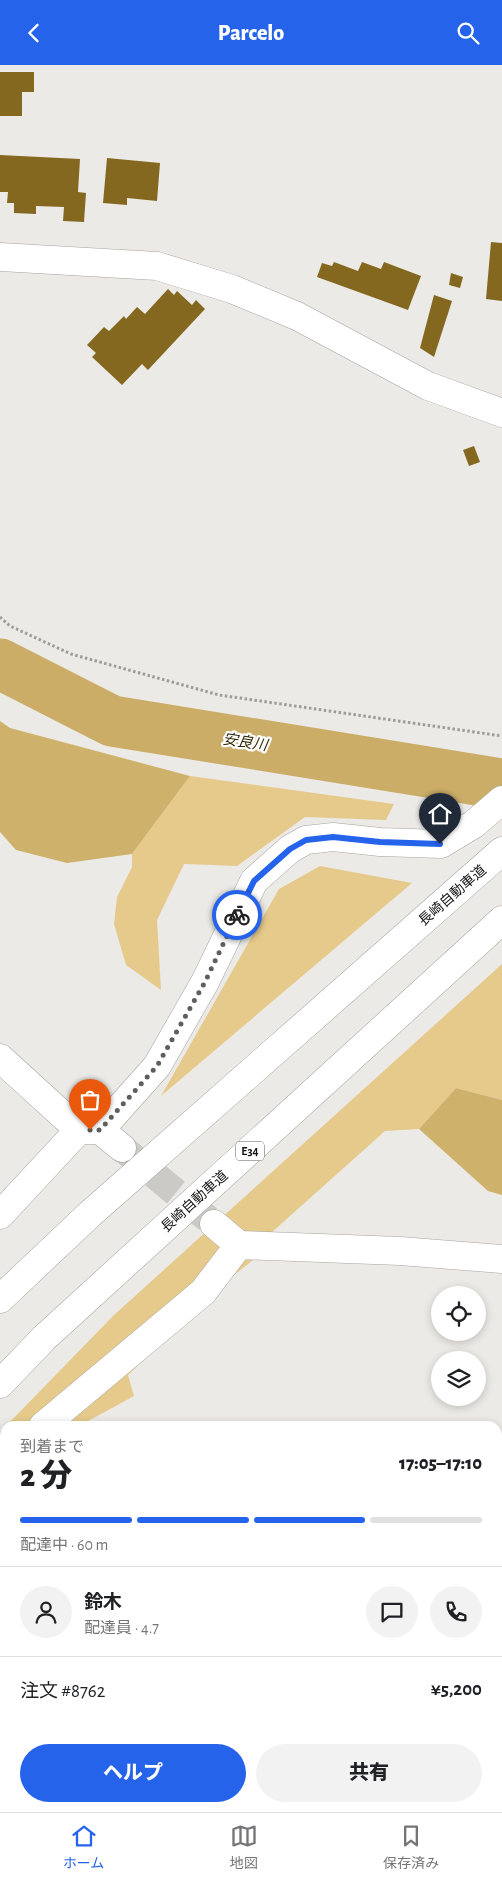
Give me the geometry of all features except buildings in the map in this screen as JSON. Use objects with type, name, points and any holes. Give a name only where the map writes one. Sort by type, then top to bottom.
[{"type":"main road","points":[[0,257],[156,265],[204,280],[297,316],[428,386],[502,413]]},
{"type":"main road","points":[[0,1215],[157,1066],[205,982],[254,881],[290,849],[306,840],[333,837],[380,842],[440,844],[474,824],[502,800]]},
{"type":"main road","name":"長崎自動車道","points":[[0,1299],[90,1214],[502,851]]},
{"type":"main road","name":"長崎自動車道","points":[[0,1384],[44,1338],[502,920]]},
{"type":"main road","points":[[0,1058],[90,1130],[122,1148]]},
{"type":"main road","points":[[214,1224],[239,1245],[400,1251],[502,1259]]},
{"type":"main road","points":[[49,1421],[203,1292],[239,1245]]},
{"type":"path","points":[[0,617],[10,626],[71,654],[219,695],[502,736]]},
{"type":"shaded area","points":[[0,721],[10,728],[190,776],[132,854],[67,863],[16,850],[0,832]]},
{"type":"shaded area","points":[[190,776],[394,804],[386,820],[305,817],[237,866],[184,864],[157,920],[161,990],[126,965],[114,924],[117,897],[132,867],[132,854]]},
{"type":"shaded area","points":[[320,866],[412,883],[161,1096],[279,889]]},
{"type":"shaded area","points":[[502,964],[502,1100],[456,1088],[419,1129],[385,1131],[271,1233],[257,1257],[229,1279],[128,1375],[134,1396],[88,1421],[11,1421],[114,1315]]},
{"type":"shaded area","points":[[456,1088],[502,1100],[502,1195],[488,1191],[419,1129]]},
{"type":"waterway","name":"安良川","points":[[0,664],[112,721],[502,784]]},
{"type":"tunnel","points":[[122,1148],[214,1224]]},
{"type":"way so far","points":[[90,1130],[100,1130],[157,1066],[205,982],[237,915]]},
{"type":"route","points":[[237,915],[254,881],[290,849],[306,840],[333,837],[380,842],[440,844]]}]
